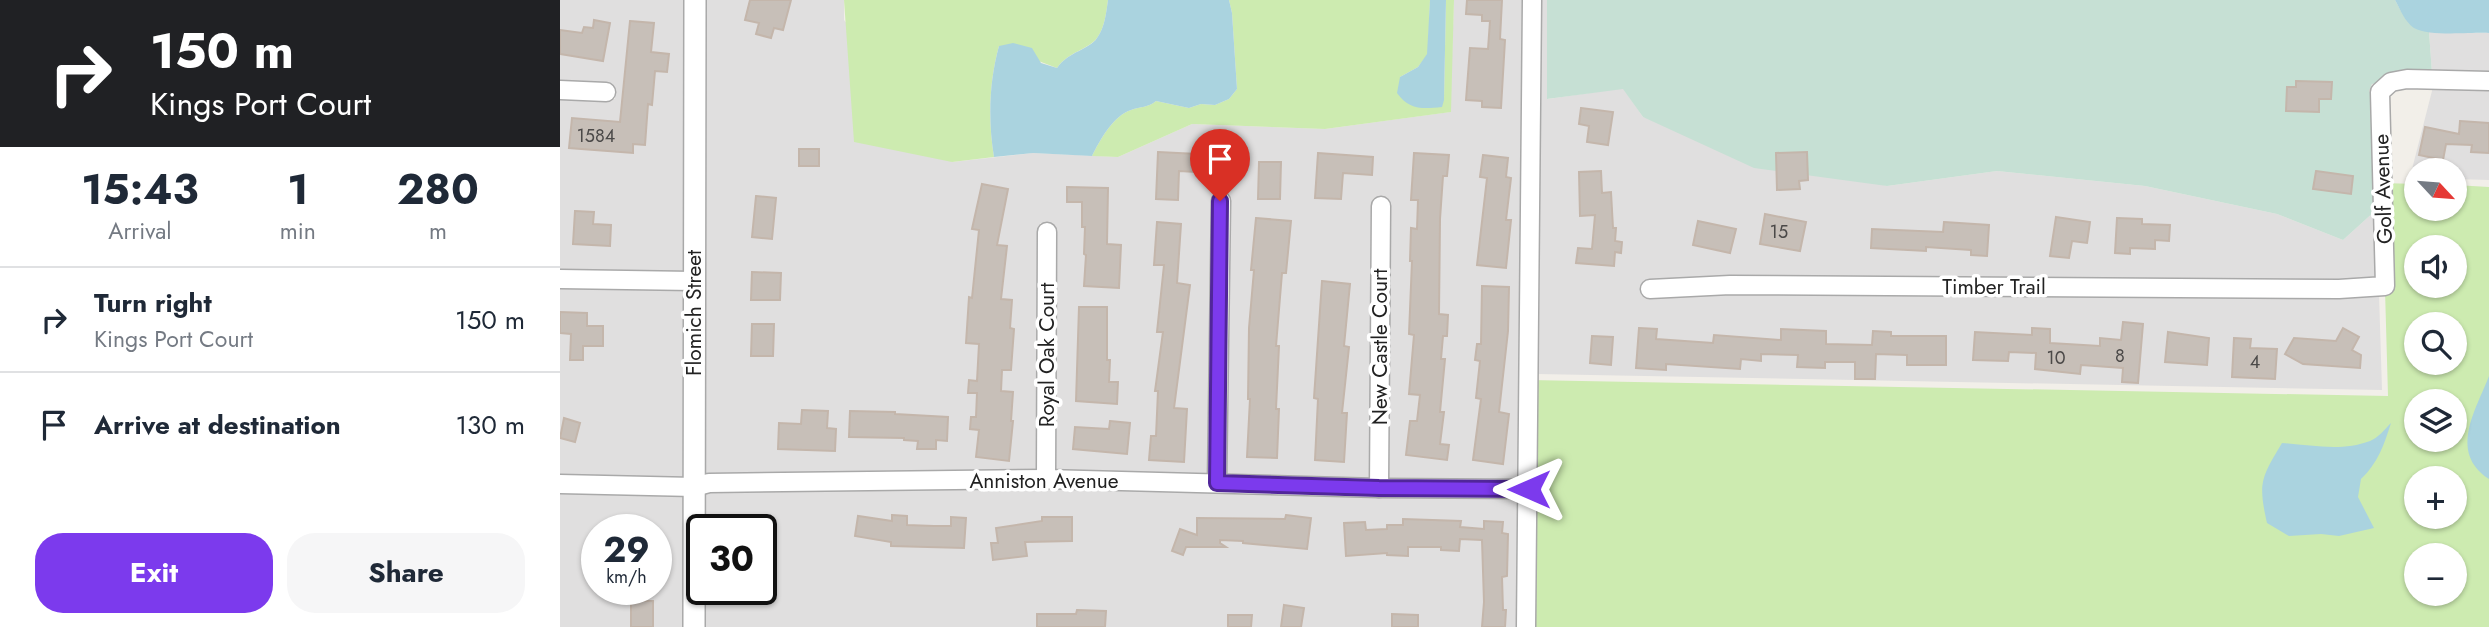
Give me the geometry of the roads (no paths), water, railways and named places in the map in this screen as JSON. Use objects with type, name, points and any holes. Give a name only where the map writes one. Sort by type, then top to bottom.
[{"type":"street","name":"Flomich Street","points":[[694,627],[695,0]]},
{"type":"street","points":[[1526,627],[1532,0]]},
{"type":"street","name":"Golf Avenue","points":[[2385,286],[2380,92],[2391,82],[2407,79],[2489,81]]},
{"type":"street","points":[[560,90],[606,92]]},
{"type":"street","points":[[1217,483],[1220,201]]},
{"type":"street","name":"New Castle Court","points":[[1379,488],[1381,206]]},
{"type":"street","name":"Royal Oak Court","points":[[1046,479],[1047,232]]},
{"type":"street","points":[[560,279],[694,281]]},
{"type":"street","name":"Timber Trail","points":[[1650,289],[1730,285],[2339,289],[2385,286]]},
{"type":"street","name":"Anniston Avenue","points":[[560,484],[694,486],[1046,479],[1379,488],[1529,489]]},
{"type":"water","points":[[1108,0],[1229,0],[1237,89],[1229,99],[1215,105],[1201,104],[1189,108],[1156,101],[1124,113],[1103,136],[1092,156],[1033,153],[994,157],[991,101],[999,46],[1013,43],[1032,48],[1041,63],[1057,68],[1100,34]]},
{"type":"water","points":[[1430,0],[1446,0],[1444,100],[1442,107],[1422,108],[1406,103],[1397,93],[1400,77],[1418,67],[1427,54]]},
{"type":"water","points":[[2395,0],[2489,0],[2489,33],[2421,31],[2408,22]]},
{"type":"water","points":[[2489,376],[2489,479],[2477,468],[2470,456],[2468,444],[2472,416]]},
{"type":"water","points":[[2391,423],[2376,460],[2361,479],[2358,497],[2374,528],[2339,536],[2289,536],[2267,523],[2263,481],[2282,443],[2326,447],[2359,444],[2376,438]]}]
